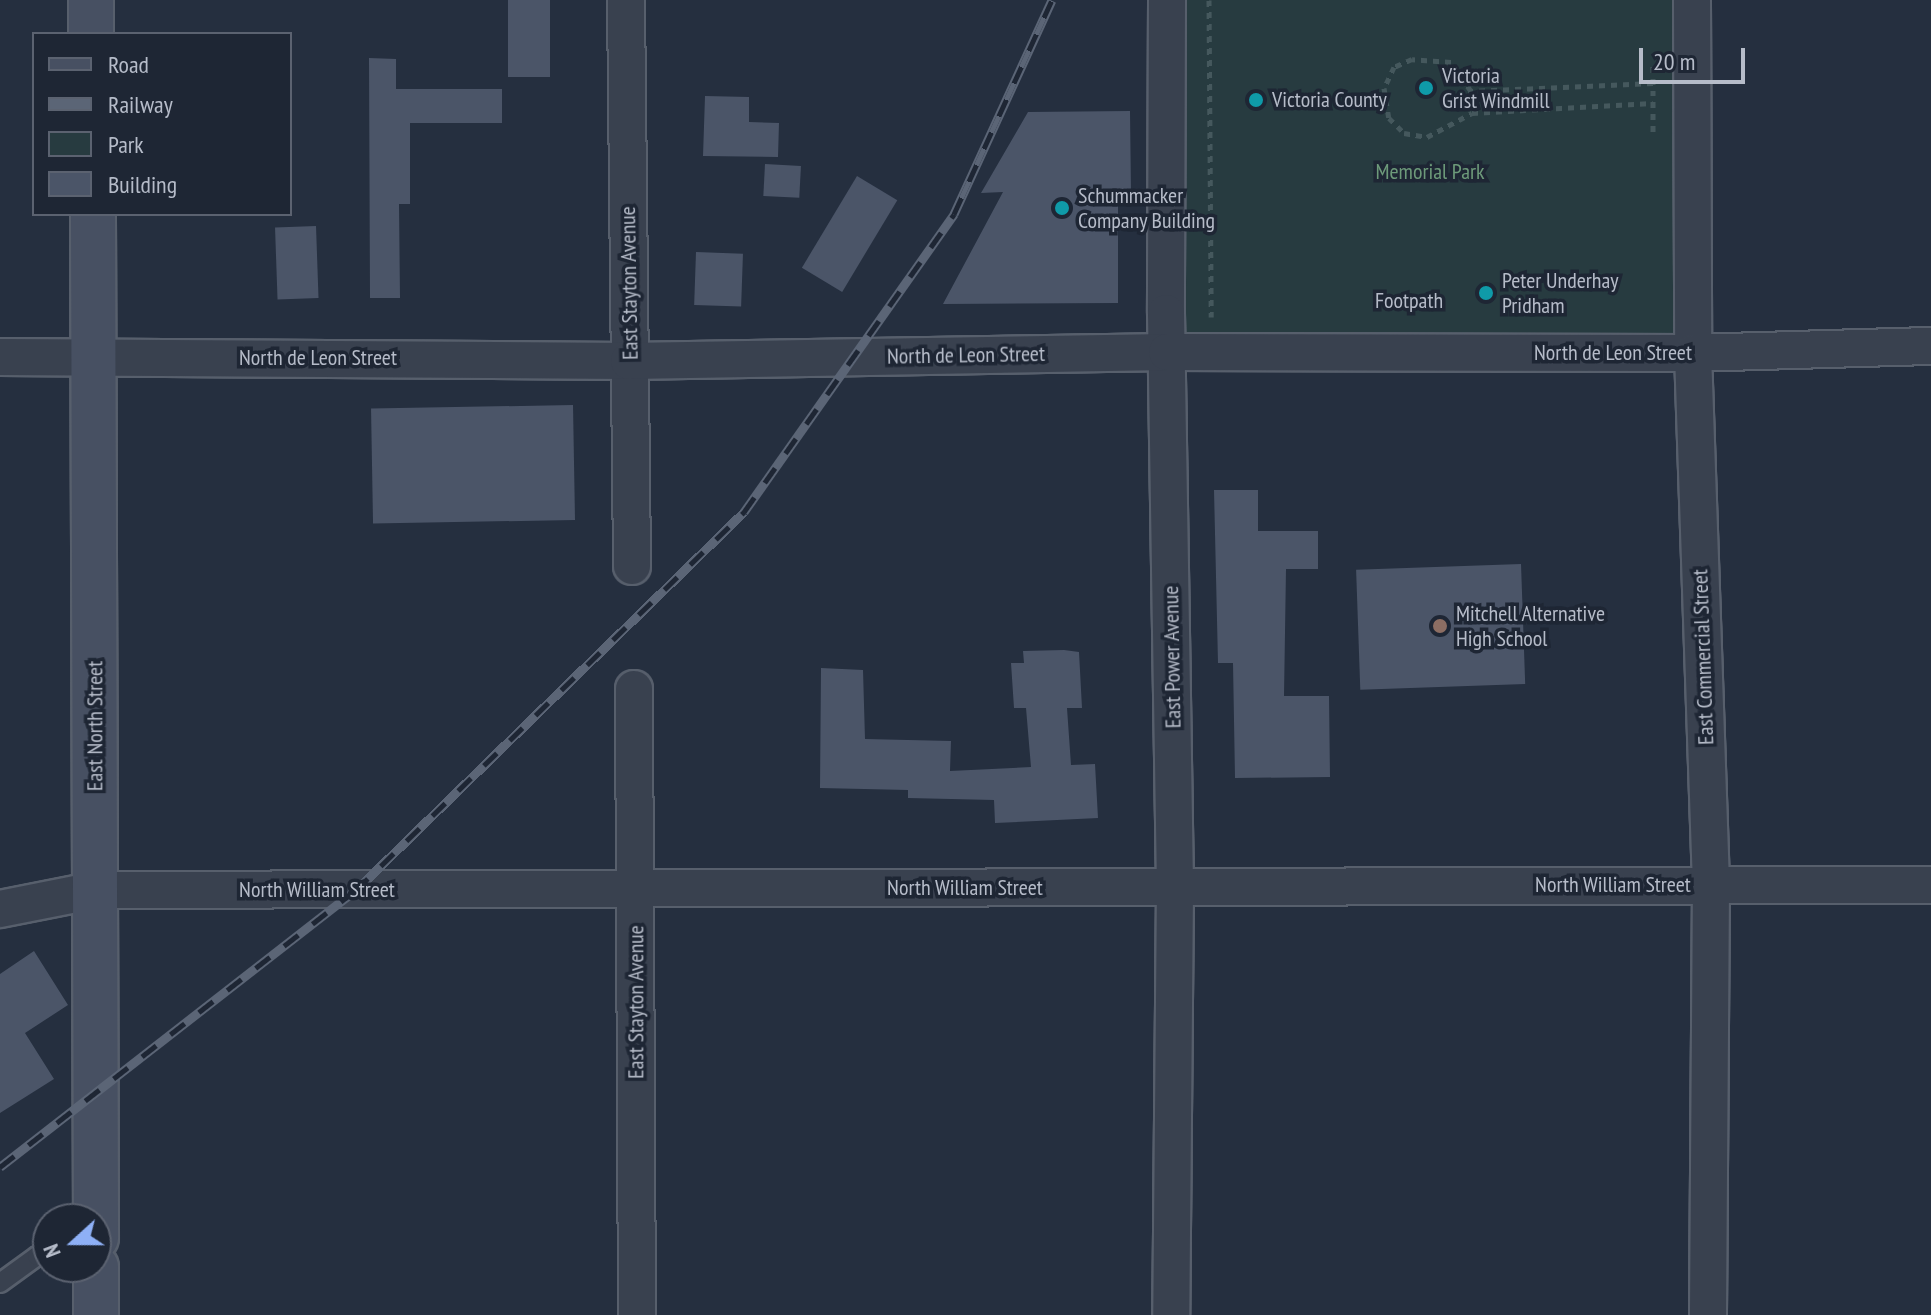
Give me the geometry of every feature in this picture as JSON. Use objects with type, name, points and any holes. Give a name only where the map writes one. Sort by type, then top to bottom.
[{"type":"street","points":[[91,0],[91,32]]},
{"type":"street","name":"East Stayton Avenue","points":[[626,0],[632,566]]},
{"type":"street","name":"East Power Avenue","points":[[1167,0],[1167,352],[1175,888],[1171,1315]]},
{"type":"street","name":"East Commercial Street","points":[[1692,0],[1693,353],[1711,885],[1708,1315]]},
{"type":"street","name":"East North Street","points":[[93,216],[96,1203]]},
{"type":"street","name":"North de Leon Street","points":[[0,357],[629,361],[1167,352],[1693,353],[1931,346]]},
{"type":"street","name":"East Stayton Avenue","points":[[634,689],[637,1315]]},
{"type":"street","name":"North William Street","points":[[0,909],[96,890],[1931,885]]},
{"type":"street","points":[[96,1283],[96,1315]]},
{"type":"lane","points":[[0,1283],[32,1260]]},
{"type":"path","points":[[1209,0],[1210,317],[1226,317]]},
{"type":"path","points":[[1653,56],[1654,149]]},
{"type":"path","points":[[1472,113],[1471,91],[1451,62],[1412,59],[1394,67],[1384,88],[1389,118],[1404,133],[1427,137],[1472,113],[1653,103]]},
{"type":"path","points":[[1471,91],[1653,83]]},
{"type":"green space","name":"Memorial Park","points":[[1174,0],[1683,0],[1683,345],[1174,345]]},
{"type":"building","points":[[508,0],[550,0],[550,77],[508,77]]},
{"type":"building","points":[[369,58],[396,59],[396,89],[502,89],[502,123],[410,123],[410,204],[399,204],[400,298],[370,298]]},
{"type":"building","points":[[705,96],[749,97],[749,122],[779,123],[778,157],[703,156]]},
{"type":"building","name":"Schummacker Company Building","points":[[1130,111],[1131,193],[1118,193],[1118,303],[943,304],[1003,192],[981,193],[1028,112]]},
{"type":"building","points":[[765,164],[801,166],[799,198],[763,196]]},
{"type":"building","points":[[857,176],[897,200],[842,292],[802,268]]},
{"type":"building","points":[[316,226],[319,298],[278,299],[275,227]]},
{"type":"building","points":[[696,252],[743,254],[741,307],[694,305]]},
{"type":"building","points":[[573,405],[575,520],[373,524],[371,409]]},
{"type":"building","points":[[1214,490],[1258,490],[1258,531],[1318,531],[1318,569],[1286,569],[1284,696],[1329,696],[1330,777],[1235,778],[1233,663],[1218,663]]},
{"type":"building","name":"Mitchell Alternative High School","points":[[1521,564],[1525,684],[1360,690],[1356,570]]},
{"type":"building","points":[[1023,651],[1079,652],[1082,708],[1067,708],[1071,765],[1095,764],[1098,818],[995,823],[994,800],[908,798],[908,790],[820,788],[821,668],[863,670],[865,739],[951,741],[950,771],[1031,767],[1026,708],[1014,708],[1011,663],[1024,663]]},
{"type":"building","points":[[34,951],[68,1005],[25,1033],[54,1079],[0,1113],[0,974]]},
{"type":"railway","points":[[0,1167],[355,891],[744,512],[954,214],[1052,0]]},
{"type":"place","name":"Victoria Grist Windmill","points":[[1426,88]]},
{"type":"place","name":"Victoria County","points":[[1256,100]]},
{"type":"place","name":"Schummacker Company Building","points":[[1062,208]]},
{"type":"place","name":"Peter Underhay Pridham","points":[[1486,293]]},
{"type":"place","name":"Mitchell Alternative High School","points":[[1440,626]]}]
